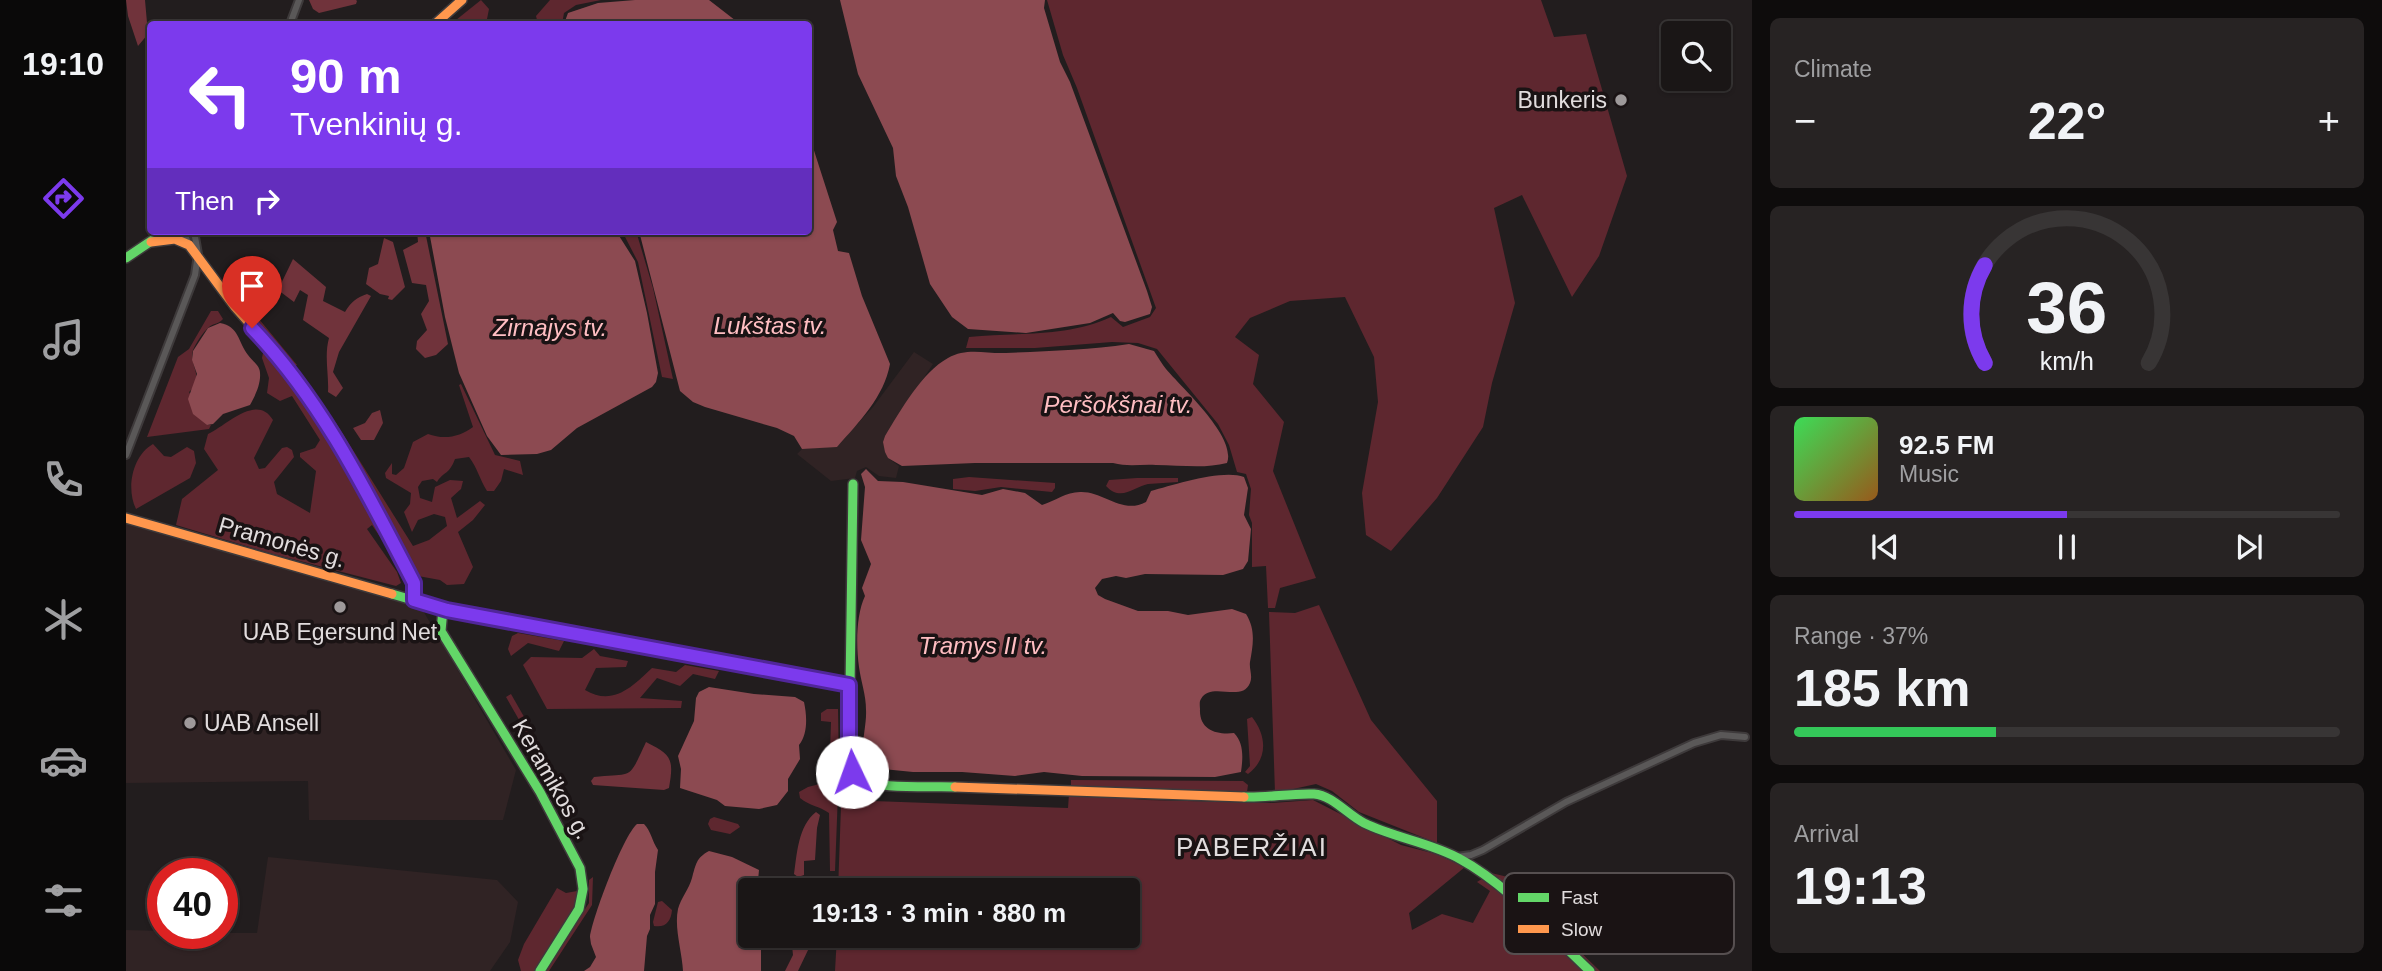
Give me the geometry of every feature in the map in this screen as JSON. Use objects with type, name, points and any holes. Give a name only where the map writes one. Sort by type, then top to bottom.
[{"type":"street","points":[[290,21],[299,0]]},
{"type":"street","points":[[438,21],[462,0]]},
{"type":"street","points":[[126,258],[160,235]]},
{"type":"street","points":[[185,235],[189,245]]},
{"type":"street","points":[[126,455],[195,275],[198,254],[195,235]]},
{"type":"street","points":[[149,242],[179,238],[198,254],[235,307],[275,352],[324,418],[414,583],[414,600]]},
{"type":"street","points":[[853,484],[849,756],[852,772],[863,782],[1269,798],[1315,794],[1325,796],[1358,820],[1383,832],[1457,857],[1487,875],[1504,891]]},
{"type":"street","name":"Pramonės g.","points":[[126,517],[443,609],[849,685]]},
{"type":"street","name":"Keramikos g.","points":[[443,609],[441,631],[540,792],[580,868],[583,889],[579,909],[540,971]]},
{"type":"street","points":[[1457,857],[1483,850],[1566,802],[1694,743],[1721,735],[1745,737]]},
{"type":"street","points":[[1572,954],[1590,971]]},
{"type":"shaded area","points":[[126,0],[145,0],[147,35],[138,46],[128,16]]},
{"type":"shaded area","points":[[309,0],[357,1],[356,4],[319,13],[313,9]]},
{"type":"shaded area","points":[[481,0],[489,9],[487,21],[455,21]]},
{"type":"shaded area","points":[[550,0],[601,0],[576,5],[564,13],[563,21],[537,21],[536,16]]},
{"type":"shaded area","points":[[1047,0],[1541,0],[1554,37],[1586,34],[1627,176],[1599,256],[1572,297],[1522,195],[1494,208],[1515,303],[1492,383],[1483,427],[1437,498],[1391,551],[1366,535],[1362,493],[1378,402],[1374,357],[1345,297],[1290,301],[1250,318],[1235,337],[1259,355],[1253,384],[1284,422],[1273,471],[1316,578],[1280,588],[1275,608],[1268,608],[1266,566],[1252,567],[1252,523],[1249,515],[1251,489],[1246,474],[1237,472],[1229,445],[1218,424],[1157,349],[1138,343],[1112,342],[1035,348],[966,348],[969,337],[1059,331],[1094,324],[1111,317],[1123,327],[1150,317],[1156,308],[1063,55]]},
{"type":"shaded area","points":[[417,235],[426,235],[448,344],[436,355],[425,358],[416,349],[417,341],[427,330],[421,314],[429,301],[426,285],[412,283],[403,250],[418,242]]},
{"type":"shaded area","points":[[624,235],[637,235],[653,288],[673,379],[662,377],[638,262]]},
{"type":"shaded area","points":[[384,238],[393,242],[405,287],[392,300],[366,284],[369,268],[378,264]]},
{"type":"shaded area","points":[[293,259],[326,287],[323,301],[345,312],[357,299],[367,294],[371,296],[339,352],[333,372],[343,388],[336,397],[328,392],[329,338],[303,320],[308,295],[300,290],[294,302],[278,290]]},
{"type":"shaded area","points":[[239,295],[297,365],[293,367],[235,298]]},
{"type":"shaded area","points":[[211,311],[218,311],[223,319],[207,329],[193,350],[196,381],[189,392],[207,425],[211,425],[209,429],[147,437],[178,357],[189,349]]},
{"type":"shaded area","points":[[264,348],[293,381],[322,426],[393,552],[391,553],[372,525],[367,529],[397,572],[401,583],[396,586],[176,525],[182,499],[218,470],[204,449],[208,434],[250,410],[266,412],[273,420],[254,458],[259,469],[265,468],[282,448],[292,450],[294,457],[274,482],[277,494],[310,513],[316,471],[300,457],[300,453],[315,448],[320,440],[292,396],[280,401],[267,393],[269,378],[262,358]]},
{"type":"shaded area","points":[[914,352],[933,364],[883,442],[888,458],[899,466],[896,478],[879,476],[866,467],[857,471],[855,478],[831,481],[797,454],[802,449],[837,446],[873,407]]},
{"type":"shaded area","points":[[461,384],[495,455],[520,461],[523,475],[504,469],[501,481],[494,491],[487,491],[469,457],[455,459],[451,468],[437,482],[433,479],[422,481],[418,487],[420,498],[432,502],[435,487],[450,480],[463,481],[461,489],[451,498],[457,518],[480,501],[485,505],[473,520],[458,532],[473,567],[464,584],[447,585],[440,580],[418,576],[331,422],[336,423],[413,546],[429,540],[447,526],[445,517],[434,514],[418,520],[412,532],[404,512],[410,504],[411,493],[386,478],[385,473],[392,463],[392,474],[396,475],[404,468],[413,442],[428,434],[452,436],[473,427],[459,385]]},
{"type":"shaded area","points":[[380,410],[383,423],[374,440],[361,440],[353,428],[365,423],[372,413]]},
{"type":"shaded area","points":[[153,444],[164,456],[171,457],[187,447],[194,451],[196,463],[190,478],[136,509],[131,492],[133,474],[140,456]]},
{"type":"shaded area","points":[[969,477],[1055,483],[1055,488],[1052,492],[1001,487],[975,491],[953,489],[953,479]]},
{"type":"shaded area","points":[[1178,478],[1178,482],[1148,484],[1122,493],[1112,491],[1106,486],[1109,480]]},
{"type":"shaded area","points":[[126,518],[418,602],[516,770],[503,820],[309,820],[308,781],[126,783]]},
{"type":"shaded area","points":[[1319,605],[1371,720],[1437,801],[1437,843],[1359,812],[1332,791],[1316,784],[1275,793],[1269,612],[1295,613]]},
{"type":"shaded area","points":[[518,633],[564,641],[559,651],[528,643],[511,656],[508,649],[512,636]]},
{"type":"shaded area","points":[[594,649],[600,656],[628,661],[626,667],[596,668],[585,690],[595,695],[622,692],[652,668],[676,672],[685,665],[719,671],[715,679],[693,674],[680,686],[657,678],[640,698],[682,701],[681,708],[547,709],[523,665],[531,657],[582,658]]},
{"type":"shaded area","points":[[511,694],[563,785],[558,788],[506,697]]},
{"type":"shaded area","points":[[827,709],[838,709],[835,871],[830,871],[829,813],[804,801],[799,792],[827,782],[831,777],[828,770],[819,766],[830,753],[831,722],[821,721],[821,713]]},
{"type":"shaded area","points":[[1252,717],[1261,732],[1263,747],[1259,761],[1248,774],[1245,772],[1250,766],[1247,719]]},
{"type":"shaded area","points":[[646,742],[669,759],[669,788],[664,790],[593,785],[591,781],[594,777],[628,773]]},
{"type":"shaded area","points":[[1071,780],[1243,781],[1248,785],[1247,792],[1071,787]]},
{"type":"shaded area","points":[[1069,794],[1146,800],[1272,803],[1313,800],[1401,845],[1436,854],[1465,867],[1409,913],[1412,930],[1442,914],[1473,923],[1490,891],[1477,882],[1491,873],[1504,876],[1504,954],[1582,954],[1600,971],[835,971],[836,948],[1140,948],[1140,878],[838,878],[841,806],[873,801],[1068,808]]},
{"type":"shaded area","points":[[816,812],[820,815],[815,860],[804,861],[804,875],[798,877],[794,874],[799,841],[805,825]]},
{"type":"shaded area","points":[[714,817],[740,827],[730,834],[711,830],[708,824]]},
{"type":"shaded area","points":[[268,857],[497,880],[518,902],[510,942],[490,971],[126,971],[126,930],[147,931],[147,949],[238,949],[238,933],[257,933]]},
{"type":"shaded area","points":[[593,877],[592,905],[549,971],[545,971],[589,903],[589,880]]},
{"type":"shaded area","points":[[557,888],[566,893],[577,891],[573,912],[562,933],[535,971],[521,971],[518,960],[524,944]]},
{"type":"shaded area","points":[[662,901],[672,910],[670,917],[665,925],[654,926],[658,902]]},
{"type":"shaded area","points":[[792,948],[809,948],[798,971],[785,971],[793,955]]},
{"type":"water","points":[[709,0],[736,21],[565,21],[568,13],[598,3]]},
{"type":"water","points":[[840,0],[1045,0],[1044,8],[1060,62],[1070,82],[1147,291],[1152,307],[1150,314],[1125,322],[1120,321],[1113,313],[1090,323],[1026,333],[968,329],[952,317],[930,284],[908,207],[896,176],[893,148],[858,74]]},
{"type":"water","name":"Lukštas tv.","points":[[812,144],[837,222],[833,230],[838,251],[849,253],[862,296],[890,364],[882,387],[862,418],[837,447],[802,449],[794,436],[777,428],[705,407],[693,402],[680,391],[640,235],[812,235]]},
{"type":"water","name":"Zirnajys tv.","points":[[430,235],[619,235],[635,261],[658,373],[656,382],[652,387],[577,428],[551,450],[537,454],[501,455],[487,436],[459,373]]},
{"type":"water","points":[[220,323],[235,331],[259,368],[260,381],[250,405],[223,414],[213,424],[207,425],[193,414],[188,399],[197,374],[192,360],[193,351],[208,328]]},
{"type":"water","name":"Peršokšnai tv.","points":[[1129,344],[1154,351],[1166,369],[1206,413],[1224,440],[1228,452],[1227,463],[1201,466],[975,463],[902,466],[888,458],[885,452],[885,436],[913,393],[929,372],[948,358],[969,352],[1068,350]]},
{"type":"water","name":"Tramys II tv.","points":[[866,469],[878,481],[903,482],[982,495],[1003,489],[1025,493],[1042,505],[1080,492],[1129,506],[1137,505],[1146,502],[1151,491],[1172,485],[1211,476],[1244,477],[1248,488],[1244,515],[1251,529],[1248,561],[1243,569],[1223,575],[1116,576],[1102,579],[1095,588],[1098,595],[1105,599],[1138,611],[1168,611],[1188,615],[1232,609],[1246,614],[1253,638],[1250,683],[1246,689],[1212,692],[1200,700],[1202,722],[1210,730],[1234,733],[1240,741],[1241,772],[1215,777],[1082,776],[1044,772],[1015,776],[913,772],[873,768],[865,764],[863,752],[866,704],[857,640],[858,621],[865,596],[862,588],[871,564],[861,540],[865,487],[861,474]]},
{"type":"water","points":[[709,687],[795,697],[804,702],[806,725],[799,745],[800,759],[788,779],[788,791],[777,805],[759,809],[725,806],[717,800],[680,788],[681,769],[678,756],[694,721],[696,698],[699,692]]},
{"type":"water","points":[[637,824],[644,824],[658,850],[655,904],[650,915],[644,971],[584,971],[596,957],[590,937],[602,895],[624,844]]},
{"type":"water","points":[[709,851],[732,857],[759,870],[758,878],[738,878],[738,948],[761,948],[761,971],[683,971],[678,909],[701,856]]},
{"type":"waterway","points":[[1499,879],[1504,884]]},
{"type":"traffic: fast","points":[[126,258],[160,235]]},
{"type":"traffic: fast","points":[[853,484],[849,756],[852,770],[856,777],[874,784],[955,787]]},
{"type":"traffic: fast","points":[[392,594],[443,609],[849,685]]},
{"type":"traffic: fast","points":[[443,609],[441,631],[540,792],[580,868],[583,889],[579,909],[540,971]]},
{"type":"traffic: fast","points":[[1244,797],[1321,795],[1364,823],[1449,853],[1504,889]]},
{"type":"traffic: fast","points":[[1572,954],[1590,971]]},
{"type":"traffic: slow","points":[[438,21],[462,0]]},
{"type":"traffic: slow","points":[[151,242],[175,239],[189,245],[235,307],[275,352],[314,403],[414,583],[414,600]]},
{"type":"traffic: slow","points":[[126,518],[392,594]]},
{"type":"traffic: slow","points":[[955,787],[1244,797]]},
{"type":"place","name":"Bunkeris","points":[[1621,100]]},
{"type":"place","name":"UAB Egersund Net","points":[[340,607]]},
{"type":"place","name":"UAB Ansell","points":[[190,723]]},
{"type":"district","name":"PABERŽIAI","points":[[1252,847]]},
{"type":"route","points":[[252,328],[275,352],[324,418],[414,583],[414,600],[447,610],[849,685],[849,756],[852,772]]}]
